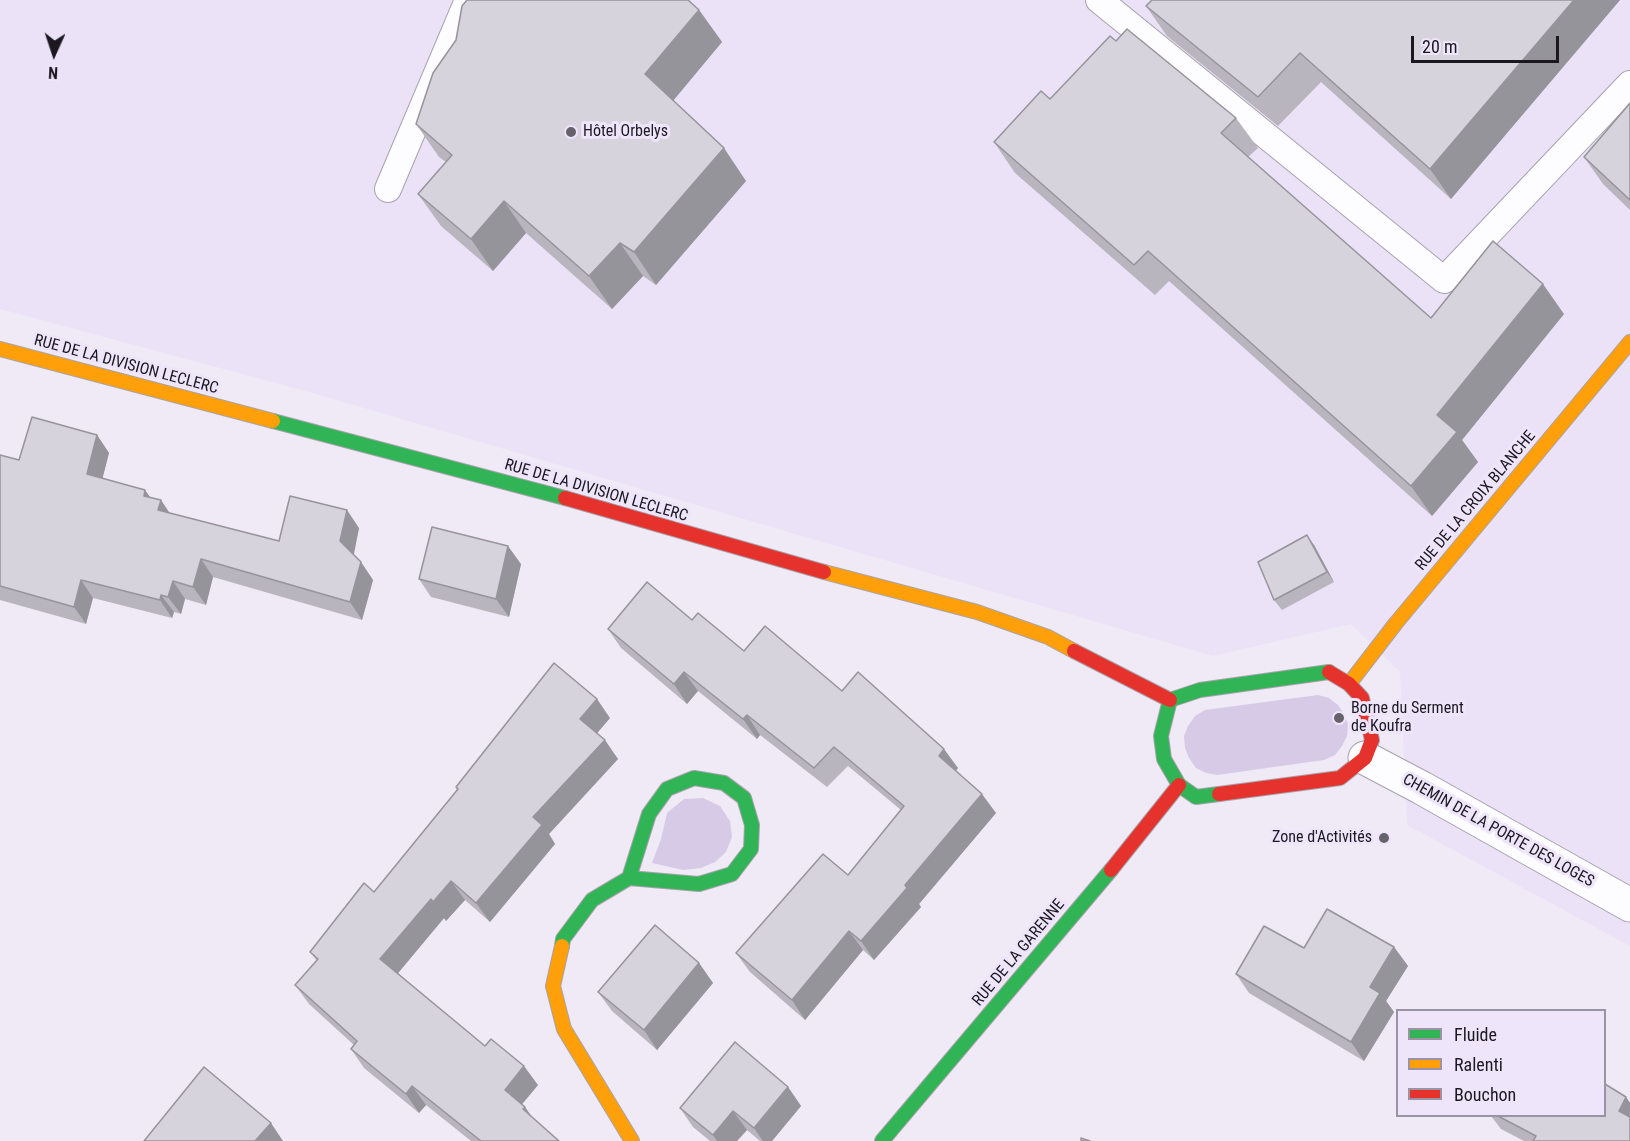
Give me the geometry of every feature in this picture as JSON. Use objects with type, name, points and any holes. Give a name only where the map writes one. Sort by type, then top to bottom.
[{"type":"street","name":"RUE DE LA CROIX BLANCHE","points":[[1349,684],[1404,614],[1630,342]]},
{"type":"street","name":"RUE DE LA DIVISION LECLERC","points":[[0,349],[605,509],[860,583],[977,612],[1048,637],[1170,700]]},
{"type":"street","points":[[1329,672],[1349,684],[1362,698],[1372,740],[1365,758],[1340,778],[1196,797],[1179,785],[1164,759],[1161,736],[1170,700],[1200,690],[1329,672]]},
{"type":"street","name":"CHEMIN DE LA PORTE DES LOGES","points":[[1365,758],[1630,905]]},
{"type":"street","points":[[629,878],[649,814],[667,789],[694,778],[724,783],[744,798],[752,825],[751,849],[732,874],[699,884],[629,878],[592,900],[563,939],[553,986],[564,1029],[632,1141]]},
{"type":"street","name":"RUE DE LA GARENNE","points":[[882,1141],[1123,856],[1179,785]]},
{"type":"lane","points":[[388,189],[468,0]]},
{"type":"lane","points":[[1099,0],[1444,280],[1630,84]]},
{"type":"shaded area","points":[[0,0],[1630,0],[1630,946],[1407,825],[1400,672],[1351,624],[1213,656],[309,392],[0,309]]},
{"type":"shaded area","points":[[1318,695],[1329,698],[1338,705],[1348,724],[1347,736],[1335,755],[1324,760],[1217,775],[1196,768],[1189,758],[1184,736],[1195,716],[1205,710]]},
{"type":"shaded area","points":[[703,798],[720,806],[730,821],[732,837],[726,852],[715,862],[701,868],[683,870],[652,863],[667,813],[684,799]]},
{"type":"building","name":"Hôtel Orbelys","points":[[467,0],[688,0],[699,10],[645,74],[724,148],[634,252],[620,243],[589,276],[504,201],[471,239],[418,194],[452,155],[416,124],[433,73],[456,40],[462,6]]},
{"type":"building","points":[[1152,0],[1574,0],[1430,169],[1300,53],[1258,97],[1146,6]]},
{"type":"building","points":[[1127,29],[1236,118],[1221,133],[1431,318],[1493,241],[1543,284],[1437,415],[1457,432],[1411,486],[1148,251],[1134,265],[994,142],[1041,91],[1050,99],[1110,36],[1116,41]]},
{"type":"building","points":[[1630,103],[1630,200],[1584,157]]},
{"type":"building","points":[[32,417],[97,435],[87,474],[145,490],[144,496],[161,500],[158,510],[279,541],[290,496],[347,510],[340,541],[361,562],[350,602],[201,559],[193,587],[173,581],[168,597],[161,595],[160,600],[81,580],[74,607],[0,586],[0,455],[19,460]]},
{"type":"building","points":[[432,527],[508,546],[496,599],[419,579]]},
{"type":"building","points":[[1307,535],[1327,572],[1274,600],[1258,562]]},
{"type":"building","points":[[647,582],[692,620],[698,613],[744,651],[765,626],[842,691],[858,672],[944,749],[939,756],[982,794],[905,885],[907,888],[861,941],[849,931],[792,1000],[736,953],[823,854],[848,875],[904,806],[834,747],[814,768],[747,715],[743,719],[684,672],[674,684],[608,629]]},
{"type":"building","points":[[554,663],[597,699],[580,719],[605,740],[533,817],[542,825],[476,903],[451,881],[433,902],[431,899],[380,959],[485,1046],[491,1039],[524,1066],[505,1090],[559,1141],[481,1141],[412,1086],[406,1094],[351,1049],[357,1041],[295,985],[318,959],[310,952],[364,883],[374,892],[458,789],[456,787]]},
{"type":"building","points":[[1327,909],[1394,947],[1370,987],[1380,993],[1351,1042],[1236,974],[1264,926],[1304,948]]},
{"type":"building","points":[[655,925],[699,963],[644,1030],[598,992]]},
{"type":"building","points":[[735,1042],[788,1087],[754,1128],[733,1111],[713,1135],[680,1108]]},
{"type":"building","points":[[204,1067],[271,1123],[255,1141],[144,1141]]},
{"type":"building","points":[[1606,1085],[1626,1097],[1619,1111],[1630,1117],[1630,1141],[1533,1141],[1536,1136],[1500,1117],[1606,1117]]},
{"type":"traffic: fast","points":[[273,421],[565,498]]},
{"type":"traffic: fast","points":[[1219,794],[1196,797],[1179,785],[1164,759],[1161,736],[1170,700],[1200,690],[1329,672]]},
{"type":"traffic: fast","points":[[562,946],[563,939],[592,900],[629,878],[699,884],[732,874],[751,849],[752,825],[744,798],[724,783],[694,778],[667,789],[649,814],[629,878]]},
{"type":"traffic: fast","points":[[882,1141],[1111,870]]},
{"type":"traffic: slow","points":[[1349,684],[1396,623],[1630,342]]},
{"type":"traffic: slow","points":[[0,349],[273,421]]},
{"type":"traffic: slow","points":[[824,572],[977,612],[1048,637],[1074,651]]},
{"type":"traffic: slow","points":[[562,946],[553,986],[564,1029],[632,1141]]},
{"type":"traffic: jam","points":[[565,498],[824,572]]},
{"type":"traffic: jam","points":[[1074,651],[1170,700]]},
{"type":"traffic: jam","points":[[1219,794],[1340,778],[1365,758],[1372,740],[1362,698],[1349,684],[1329,672]]},
{"type":"traffic: jam","points":[[1111,870],[1179,785]]},
{"type":"place","name":"Hôtel Orbelys","points":[[571,132]]},
{"type":"place","name":"Borne du Serment de Koufra","points":[[1339,718]]},
{"type":"place","name":"Zone d'Activités","points":[[1384,838]]}]
